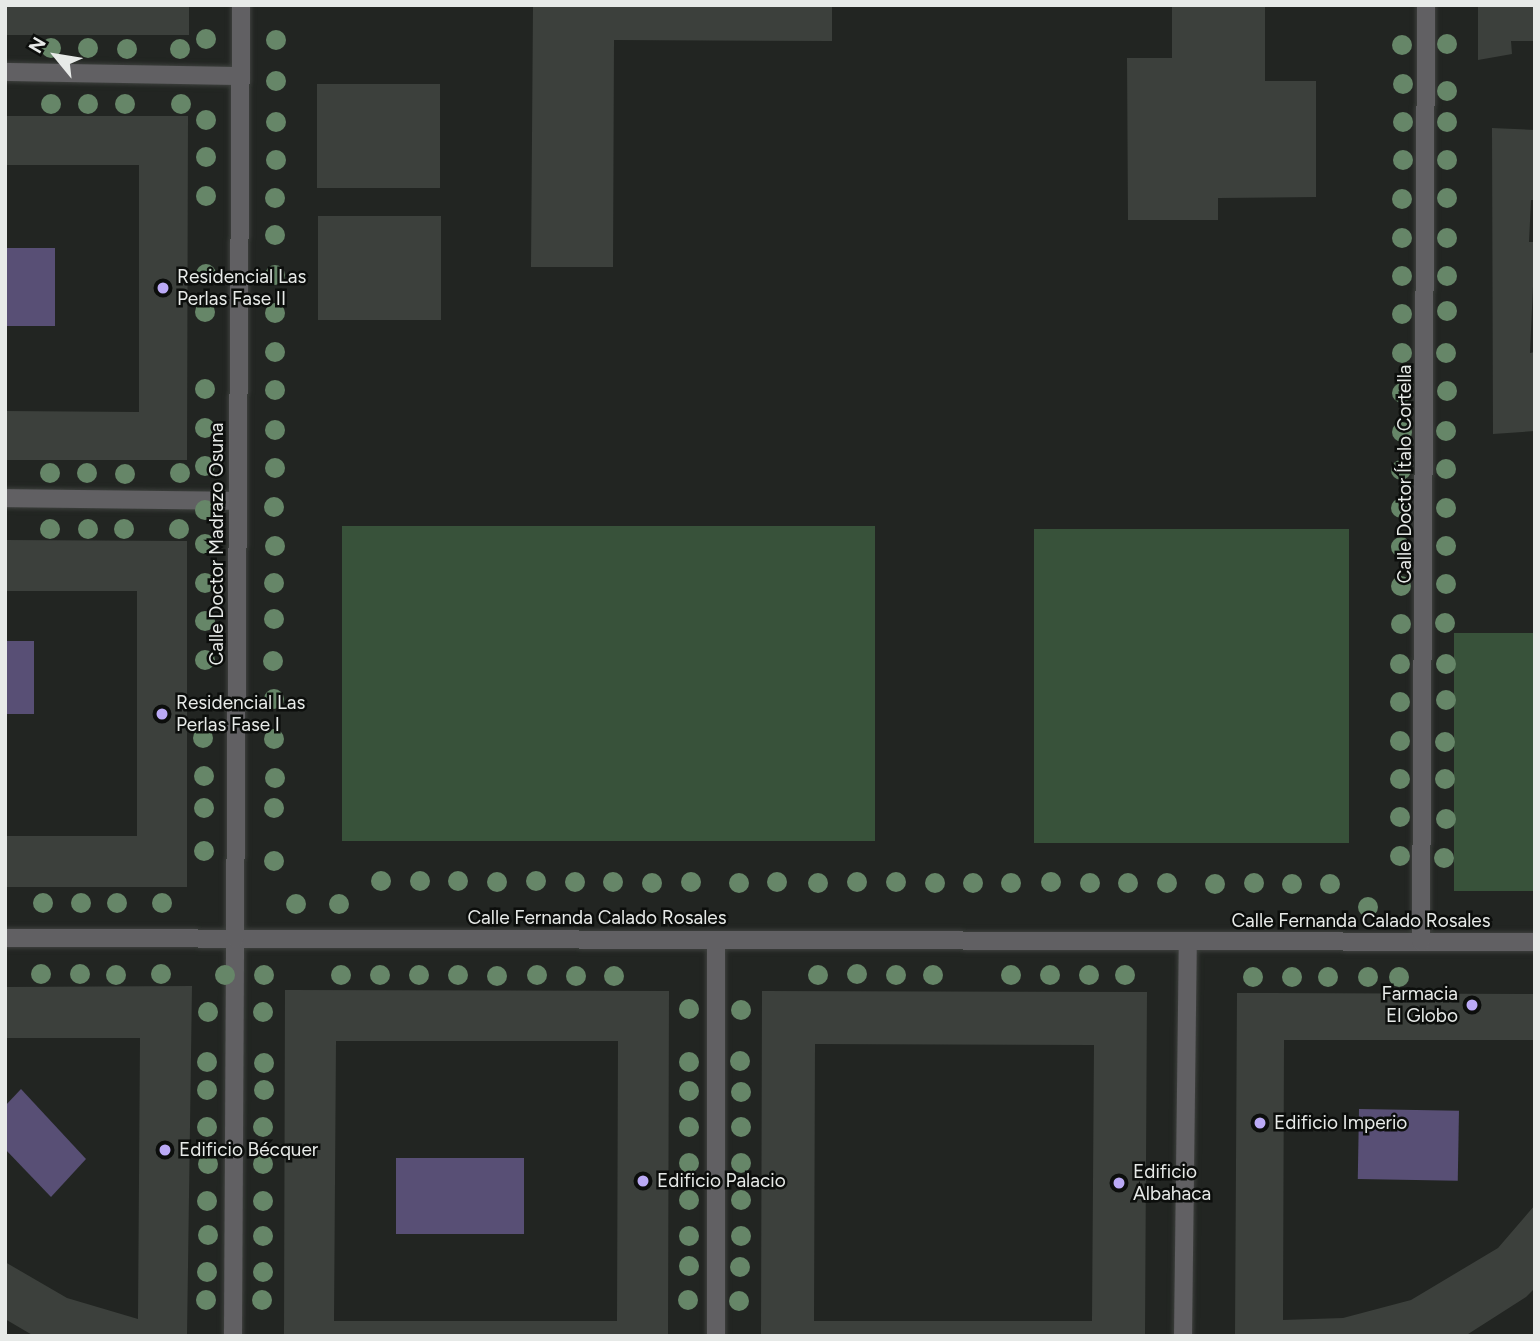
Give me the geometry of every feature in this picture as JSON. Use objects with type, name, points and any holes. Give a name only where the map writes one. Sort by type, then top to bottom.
[{"type":"street","name":"Calle Doctor Madrazo Osuna","points":[[233,1336],[241,5]]},
{"type":"street","name":"Calle Doctor Ítalo Cortella","points":[[1422,942],[1426,5]]},
{"type":"street","points":[[5,72],[241,76]]},
{"type":"street","points":[[5,498],[238,500]]},
{"type":"street","name":"Calle Fernanda Calado Rosales","points":[[5,938],[1535,942]]},
{"type":"street","points":[[716,940],[716,1336]]},
{"type":"street","points":[[1183,1336],[1188,941]]},
{"type":"green space","points":[[342,526],[875,526],[875,841],[342,841]]},
{"type":"green space","points":[[1034,529],[1349,529],[1349,843],[1034,843]]},
{"type":"green space","points":[[1454,633],[1535,633],[1535,891],[1454,891]]},
{"type":"shaded area","points":[[5,248],[55,248],[55,326],[5,326]]},
{"type":"shaded area","points":[[5,641],[34,641],[34,714],[5,714]]},
{"type":"shaded area","points":[[21,1089],[86,1159],[51,1197],[5,1149],[5,1106]]},
{"type":"shaded area","points":[[1359,1109],[1459,1111],[1458,1181],[1358,1179]]},
{"type":"shaded area","points":[[396,1158],[524,1158],[524,1234],[396,1234]]},
{"type":"building","points":[[5,5],[189,5],[189,35],[5,35]]},
{"type":"building","points":[[533,5],[832,5],[832,41],[614,40],[613,267],[531,267]]},
{"type":"building","points":[[1172,5],[1265,5],[1265,81],[1316,81],[1316,197],[1218,198],[1218,220],[1128,220],[1127,58],[1172,58]]},
{"type":"building","points":[[1478,5],[1535,5],[1535,41],[1511,41],[1512,54],[1478,60]]},
{"type":"building","points":[[317,84],[440,84],[440,188],[317,188]]},
{"type":"building","name":"Residencial Las Perlas Fase II","points":[[5,116],[188,116],[187,460],[5,460],[5,411],[139,412],[139,165],[5,165]]},
{"type":"building","points":[[1492,128],[1535,130],[1535,200],[1531,200],[1529,242],[1535,242],[1530,353],[1535,352],[1535,431],[1493,434]]},
{"type":"building","points":[[318,216],[441,216],[441,320],[318,320]]},
{"type":"building","name":"Residencial Las Perlas Fase I","points":[[5,540],[187,541],[187,887],[5,887],[5,836],[137,836],[137,591],[5,591]]},
{"type":"building","name":"Edificio Bécquer","points":[[192,986],[187,1336],[34,1336],[5,1319],[5,1262],[67,1298],[138,1319],[140,1038],[5,1038],[5,987]]},
{"type":"building","name":"Edificio Palacio","points":[[285,990],[669,991],[668,1336],[284,1336]],"holes":[[[336,1041],[618,1041],[617,1321],[334,1321]]]},
{"type":"building","name":"Edificio Albahaca","points":[[762,991],[1147,992],[1145,1336],[761,1336]],"holes":[[[815,1044],[1094,1045],[1092,1321],[814,1321]]]},
{"type":"building","name":"Edificio Imperio","points":[[1237,993],[1535,994],[1535,1040],[1284,1040],[1283,1320],[1343,1318],[1411,1300],[1498,1248],[1535,1205],[1535,1288],[1526,1297],[1465,1336],[1235,1336]]},
{"type":"place","name":"Residencial Las Perlas Fase II","points":[[163,288]]},
{"type":"place","name":"Residencial Las Perlas Fase I","points":[[162,714]]},
{"type":"place","name":"Farmacia El Globo","points":[[1472,1005]]},
{"type":"place","name":"Edificio Imperio","points":[[1260,1123]]},
{"type":"place","name":"Edificio Bécquer","points":[[165,1150]]},
{"type":"place","name":"Edificio Palacio","points":[[643,1181]]},
{"type":"place","name":"Edificio Albahaca","points":[[1119,1183]]}]
